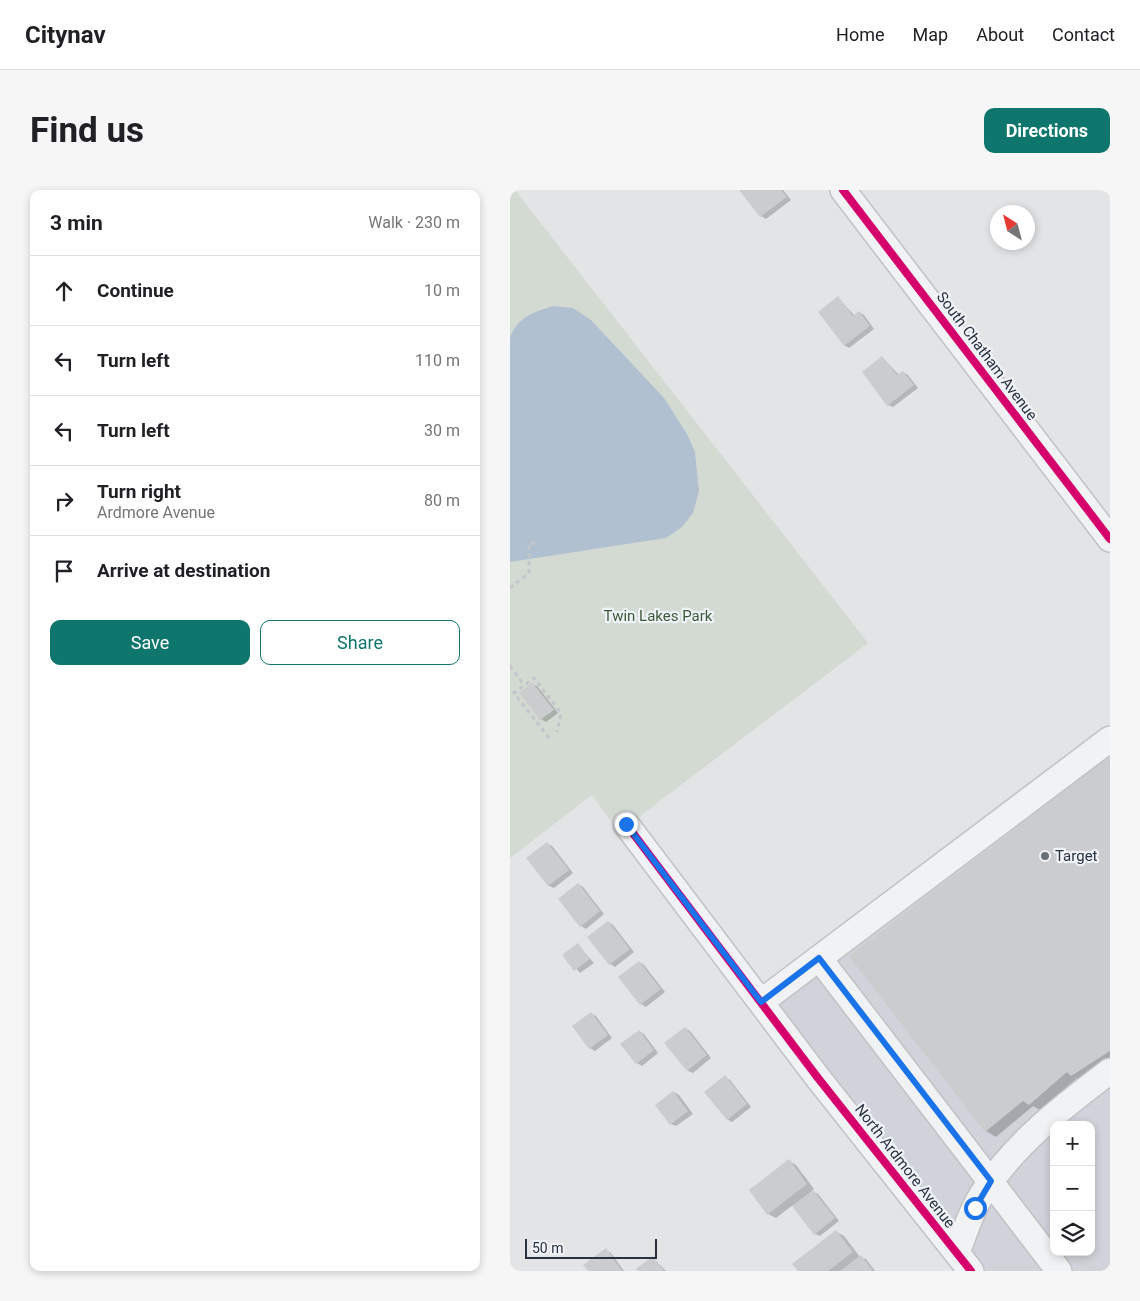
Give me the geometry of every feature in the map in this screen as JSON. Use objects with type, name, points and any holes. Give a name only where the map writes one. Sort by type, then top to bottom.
[{"type":"street","name":"South Chatham Avenue","points":[[843,190],[1110,539]]},
{"type":"street","points":[[761,1002],[1110,739]]},
{"type":"street","name":"North Ardmore Avenue","points":[[626,824],[818,1078],[967,1266]]},
{"type":"street","points":[[819,958],[1058,1271]]},
{"type":"street","points":[[967,1266],[975,1208],[991,1181],[1038,1127],[1110,1072]]},
{"type":"path","points":[[510,588],[528,573],[528,543],[540,543]]},
{"type":"path","points":[[510,666],[524,685]]},
{"type":"path","points":[[549,738],[514,693],[534,678],[561,713],[557,732]]},
{"type":"shaded area","points":[[1110,725],[1110,1271],[978,1271],[759,991]]},
{"type":"green space","name":"Twin Lakes Park","points":[[515,190],[868,643],[619,832],[592,795],[510,858],[510,191]]},
{"type":"water","points":[[553,306],[573,308],[591,320],[664,398],[687,434],[695,452],[699,491],[693,513],[682,527],[666,538],[510,562],[510,338],[517,325],[527,316]]},
{"type":"building","points":[[739,190],[781,190],[787,197],[760,217]]},
{"type":"building","points":[[838,296],[853,316],[859,311],[870,326],[844,346],[818,312]]},
{"type":"building","points":[[882,356],[897,375],[903,371],[914,385],[887,406],[862,372]]},
{"type":"building","points":[[532,682],[554,710],[540,720],[519,693]]},
{"type":"building","name":"Target","points":[[1110,756],[1110,1051],[1071,1076],[1067,1072],[1029,1105],[1023,1101],[985,1132],[849,956]]},
{"type":"building","points":[[547,842],[569,870],[548,886],[526,858]]},
{"type":"building","points":[[578,883],[600,911],[580,927],[558,899]]},
{"type":"building","points":[[608,921],[630,949],[609,965],[587,937]]},
{"type":"building","points":[[578,943],[590,959],[574,971],[562,955]]},
{"type":"building","points":[[639,961],[661,989],[640,1005],[618,977]]},
{"type":"building","points":[[591,1012],[608,1035],[589,1049],[572,1026]]},
{"type":"building","points":[[685,1027],[707,1055],[687,1071],[664,1043]]},
{"type":"building","points":[[639,1030],[654,1050],[636,1064],[620,1044]]},
{"type":"building","points":[[725,1075],[747,1104],[727,1120],[704,1092]]},
{"type":"building","points":[[673,1091],[688,1111],[670,1125],[655,1105]]},
{"type":"building","points":[[789,1159],[807,1184],[767,1215],[749,1190]]},
{"type":"building","points":[[813,1190],[835,1218],[814,1235],[792,1206]]},
{"type":"building","points":[[836,1230],[853,1252],[828,1271],[798,1271],[792,1264]]},
{"type":"building","points":[[606,1248],[622,1271],[588,1271],[583,1265]]},
{"type":"building","points":[[861,1255],[873,1271],[840,1271]]},
{"type":"building","points":[[653,1256],[664,1271],[638,1271],[636,1269]]},
{"type":"cycle path","points":[[843,190],[1110,539]]},
{"type":"cycle path","points":[[626,824],[818,1078],[971,1271]]},
{"type":"place","name":"Target","points":[[1045,856]]},
{"type":"route","points":[[626,824],[761,1002],[819,958],[991,1181],[975,1208]]}]
